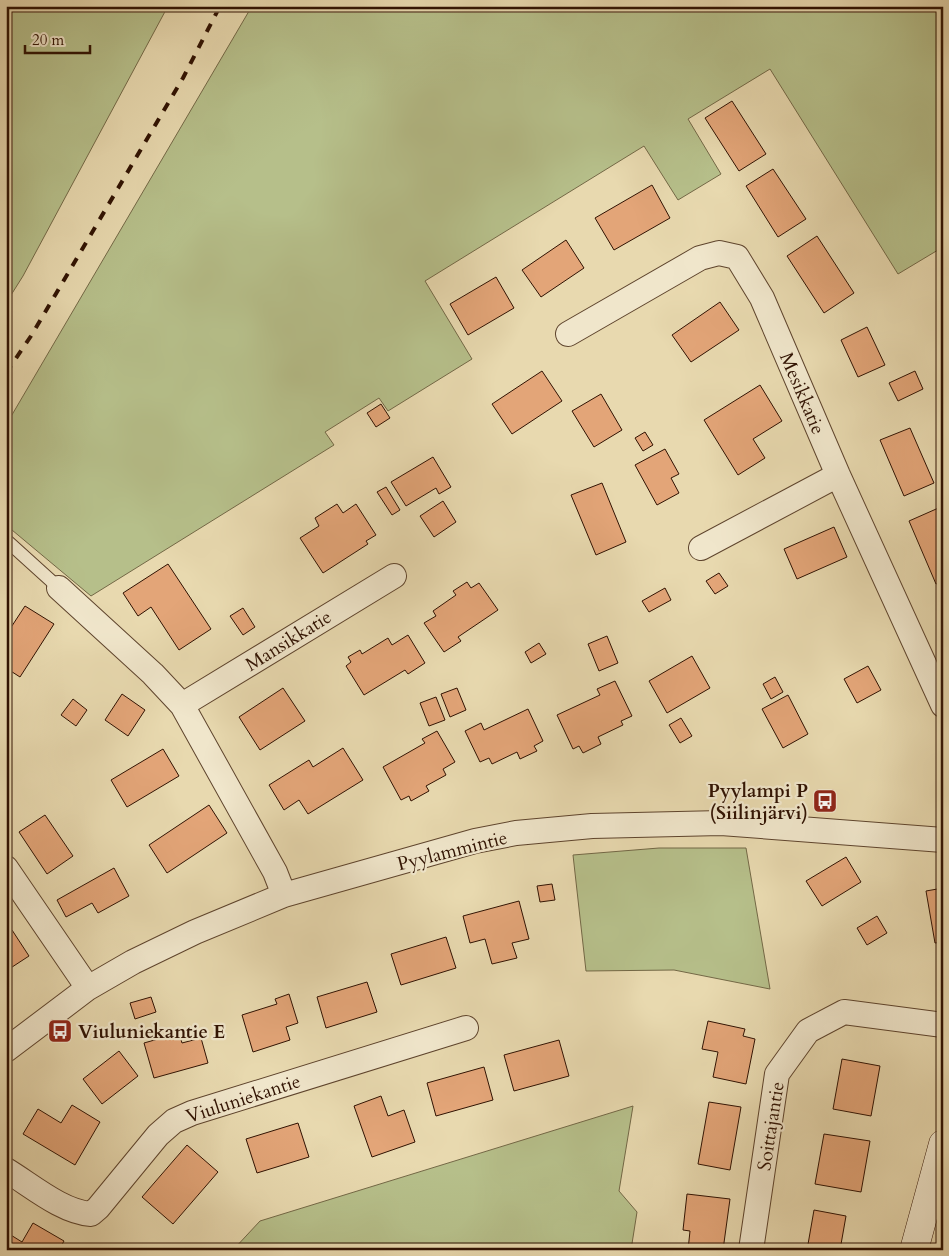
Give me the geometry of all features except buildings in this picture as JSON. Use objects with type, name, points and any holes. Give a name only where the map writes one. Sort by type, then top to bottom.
[{"type":"street","name":"Mesikkatie","points":[[568,334],[700,258],[719,253],[737,257],[762,298],[838,475],[943,705]]},
{"type":"street","points":[[701,548],[838,475]]},
{"type":"street","name":"Mansikkatie","points":[[182,705],[394,576]]},
{"type":"street","points":[[59,588],[153,674],[182,705],[275,872],[284,895]]},
{"type":"street","name":"Pyylammintie","points":[[6,1050],[88,988],[133,962],[195,932],[284,895],[475,841],[516,833],[592,826],[721,823],[943,840]]},
{"type":"street","points":[[6,868],[88,988]]},
{"type":"street","name":"Soittajantie","points":[[751,1250],[777,1074],[808,1031],[844,1012],[943,1026]]},
{"type":"street","name":"Viuluniekantie","points":[[6,1170],[60,1204],[81,1213],[91,1214],[158,1135],[174,1121],[192,1113],[466,1028]]},
{"type":"street","points":[[914,1250],[943,1144]]},
{"type":"lane","points":[[6,540],[59,588]]},
{"type":"green space","points":[[6,6],[168,6],[23,276],[6,303]]},
{"type":"green space","points":[[252,6],[943,6],[943,247],[898,274],[770,69],[688,119],[721,174],[678,200],[644,146],[425,281],[472,359],[388,411],[379,398],[325,432],[334,445],[91,596],[6,525],[6,425]]},
{"type":"green space","points":[[659,848],[746,848],[770,989],[674,970],[586,971],[573,855]]},
{"type":"green space","points":[[633,1106],[619,1191],[637,1212],[631,1250],[233,1250],[260,1221]]},
{"type":"railway","points":[[6,373],[31,336],[183,78],[220,6]]},
{"type":"place","name":"Pyylampi P (Siilinjärvi)","points":[[825,801]]},
{"type":"place","name":"Viuluniekantie E","points":[[60,1031]]}]
